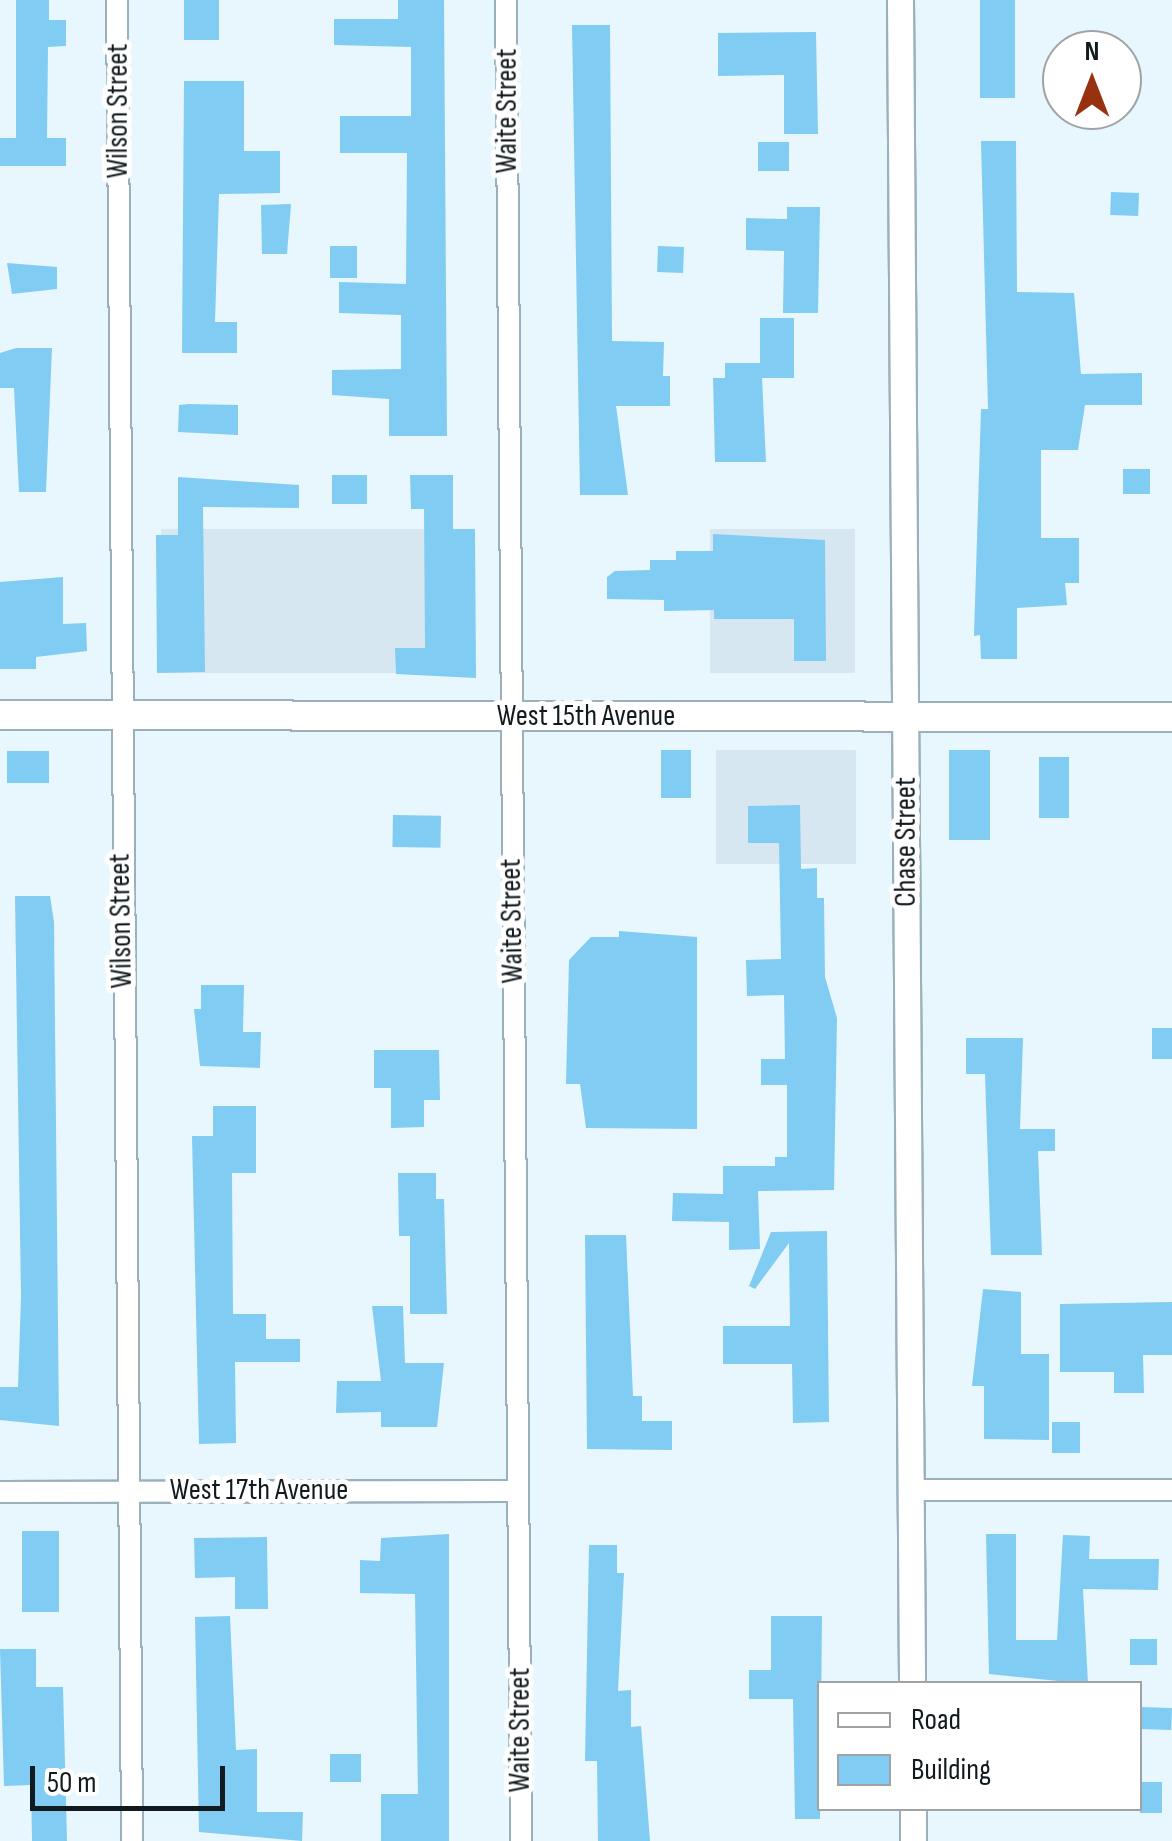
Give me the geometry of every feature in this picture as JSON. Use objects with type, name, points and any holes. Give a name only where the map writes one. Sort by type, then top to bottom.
[{"type":"main road","name":"West 15th Avenue","points":[[0,715],[1172,717]]},
{"type":"street","name":"Wilson Street","points":[[117,0],[132,1841]]},
{"type":"street","name":"Waite Street","points":[[506,0],[521,1841]]},
{"type":"street","name":"Chase Street","points":[[900,0],[912,1681]]},
{"type":"street","name":"West 17th Avenue","points":[[0,1492],[518,1490]]},
{"type":"street","points":[[910,1490],[1172,1490]]},
{"type":"street","points":[[912,1811],[913,1841]]},
{"type":"shaded area","points":[[161,529],[475,529],[475,673],[161,673]]},
{"type":"shaded area","points":[[710,529],[855,529],[855,673],[710,673]]},
{"type":"shaded area","points":[[716,750],[856,750],[856,864],[716,864]]},
{"type":"building","points":[[16,0],[49,0],[49,20],[66,20],[66,46],[48,47],[47,138],[66,138],[66,166],[0,166],[0,138],[16,138]]},
{"type":"building","points":[[184,0],[219,0],[219,40],[184,40]]},
{"type":"building","points":[[398,0],[444,0],[447,436],[389,436],[389,399],[332,395],[332,370],[401,369],[401,315],[339,313],[339,282],[406,284],[407,153],[340,153],[340,116],[411,116],[411,47],[334,45],[334,19],[398,19]]},
{"type":"building","points":[[980,0],[1015,0],[1015,98],[980,98]]},
{"type":"building","points":[[572,25],[610,25],[612,341],[664,342],[663,376],[670,376],[670,406],[616,406],[628,495],[580,495]]},
{"type":"building","points":[[816,32],[818,134],[784,134],[784,75],[718,76],[718,33]]},
{"type":"building","points":[[184,81],[244,81],[244,151],[280,151],[280,193],[219,194],[215,322],[237,322],[237,353],[182,353]]},
{"type":"building","points":[[981,141],[1016,141],[1017,292],[1074,293],[1081,374],[1142,373],[1142,405],[1085,405],[1078,450],[1041,450],[1041,538],[1079,538],[1079,583],[1065,583],[1067,605],[1017,608],[1017,659],[981,659],[980,635],[974,636],[981,409],[988,409]]},
{"type":"building","points":[[758,142],[789,142],[789,171],[758,171]]},
{"type":"building","points":[[1111,192],[1139,193],[1138,216],[1110,215]]},
{"type":"building","points":[[291,204],[287,254],[262,254],[261,205]]},
{"type":"building","points":[[787,207],[820,207],[818,313],[783,313],[784,251],[746,250],[746,218],[787,219]]},
{"type":"building","points":[[330,246],[357,246],[357,278],[330,278]]},
{"type":"building","points":[[658,246],[684,247],[683,273],[657,272]]},
{"type":"building","points":[[7,263],[57,267],[57,289],[12,294]]},
{"type":"building","points":[[760,318],[794,318],[794,378],[762,378],[766,462],[715,462],[713,378],[725,378],[725,363],[760,363]]},
{"type":"building","points":[[16,348],[52,348],[46,492],[19,492],[14,388],[0,388],[0,353]]},
{"type":"building","points":[[179,405],[238,405],[238,435],[178,432]]},
{"type":"building","points":[[1123,469],[1150,469],[1150,494],[1123,494]]},
{"type":"building","points":[[332,475],[367,475],[367,504],[332,504]]},
{"type":"building","points":[[410,475],[453,475],[453,529],[475,529],[476,678],[396,674],[395,648],[425,648],[424,509],[411,509]]},
{"type":"building","points":[[178,477],[299,485],[299,508],[203,507],[205,672],[157,673],[156,535],[178,535]]},
{"type":"building","points":[[713,534],[825,540],[826,661],[794,661],[794,619],[714,619],[714,610],[664,611],[664,600],[607,599],[607,577],[615,571],[650,570],[650,560],[676,560],[676,551],[713,551]]},
{"type":"building","points":[[63,577],[63,624],[86,623],[87,651],[36,657],[36,669],[0,669],[0,582]]},
{"type":"building","points":[[661,750],[691,750],[691,798],[661,798]]},
{"type":"building","points":[[949,750],[990,750],[990,840],[949,840]]},
{"type":"building","points":[[7,751],[49,751],[49,783],[7,783]]},
{"type":"building","points":[[1039,757],[1069,757],[1069,818],[1039,818]]},
{"type":"building","points":[[800,805],[801,869],[817,868],[817,898],[824,898],[825,977],[837,1018],[834,1190],[758,1191],[760,1249],[729,1250],[729,1222],[672,1221],[673,1193],[723,1194],[723,1166],[775,1166],[775,1157],[787,1157],[787,1085],[761,1085],[761,1059],[785,1059],[784,995],[747,996],[746,960],[781,959],[779,843],[748,843],[748,806]]},
{"type":"building","points":[[393,815],[441,816],[440,848],[392,847]]},
{"type":"building","points":[[15,896],[50,896],[54,922],[59,1426],[0,1420],[0,1387],[18,1387],[21,1297]]},
{"type":"building","points":[[619,931],[697,937],[697,1129],[586,1128],[580,1084],[566,1084],[569,960],[591,937],[619,937]]},
{"type":"building","points":[[201,985],[244,985],[243,1032],[261,1032],[260,1068],[200,1066],[194,1009],[201,1009]]},
{"type":"building","points":[[1152,1028],[1172,1028],[1172,1059],[1152,1059]]},
{"type":"building","points":[[966,1038],[1023,1038],[1020,1129],[1055,1129],[1055,1151],[1038,1151],[1042,1255],[991,1255],[985,1074],[966,1074]]},
{"type":"building","points":[[374,1050],[439,1050],[440,1100],[424,1100],[424,1127],[391,1128],[391,1088],[374,1088]]},
{"type":"building","points":[[213,1106],[256,1106],[256,1173],[232,1173],[233,1314],[266,1314],[266,1339],[300,1339],[300,1362],[235,1362],[236,1443],[199,1444],[192,1136],[213,1136]]},
{"type":"building","points":[[398,1173],[436,1173],[436,1199],[444,1199],[447,1314],[410,1314],[410,1236],[399,1236]]},
{"type":"building","points":[[827,1231],[829,1422],[793,1423],[792,1364],[723,1364],[723,1326],[790,1326],[789,1243],[755,1289],[749,1286],[771,1232]]},
{"type":"building","points":[[585,1235],[626,1235],[633,1396],[642,1396],[642,1421],[672,1421],[672,1450],[587,1449]]},
{"type":"building","points":[[983,1289],[1021,1292],[1021,1354],[1049,1354],[1049,1440],[984,1439],[984,1386],[972,1386]]},
{"type":"building","points":[[1172,1302],[1172,1355],[1143,1355],[1144,1393],[1114,1393],[1114,1372],[1060,1372],[1060,1304]]},
{"type":"building","points":[[372,1306],[403,1306],[405,1363],[444,1363],[437,1427],[381,1427],[381,1412],[336,1413],[337,1381],[381,1381]]},
{"type":"building","points":[[1052,1422],[1080,1422],[1080,1453],[1052,1453]]},
{"type":"building","points":[[22,1531],[59,1531],[59,1612],[22,1612]]},
{"type":"building","points":[[449,1534],[449,1841],[381,1841],[381,1794],[418,1794],[415,1594],[360,1593],[360,1560],[380,1561],[381,1538]]},
{"type":"building","points":[[986,1534],[1016,1534],[1016,1640],[1057,1640],[1063,1535],[1090,1536],[1089,1559],[1159,1559],[1158,1590],[1083,1589],[1088,1681],[989,1674]]},
{"type":"building","points":[[267,1537],[268,1609],[235,1609],[235,1577],[195,1578],[194,1538]]},
{"type":"building","points":[[589,1545],[617,1545],[617,1573],[624,1573],[618,1691],[631,1690],[631,1727],[641,1726],[650,1841],[598,1841],[597,1761],[585,1761]]},
{"type":"building","points":[[230,1616],[236,1750],[257,1749],[257,1812],[303,1812],[302,1841],[199,1832],[195,1617]]},
{"type":"building","points":[[771,1616],[822,1616],[821,1681],[817,1681],[820,1819],[795,1819],[793,1699],[749,1699],[749,1670],[771,1670]]},
{"type":"building","points":[[1130,1639],[1157,1639],[1157,1665],[1130,1665]]},
{"type":"building","points":[[0,1649],[36,1649],[36,1687],[63,1687],[67,1841],[32,1841],[31,1785],[4,1786]]},
{"type":"building","points":[[1142,1707],[1172,1708],[1171,1730],[1142,1729]]},
{"type":"building","points":[[330,1754],[361,1754],[361,1782],[330,1782]]},
{"type":"building","points":[[1142,1782],[1162,1782],[1162,1813],[1140,1813]]}]
